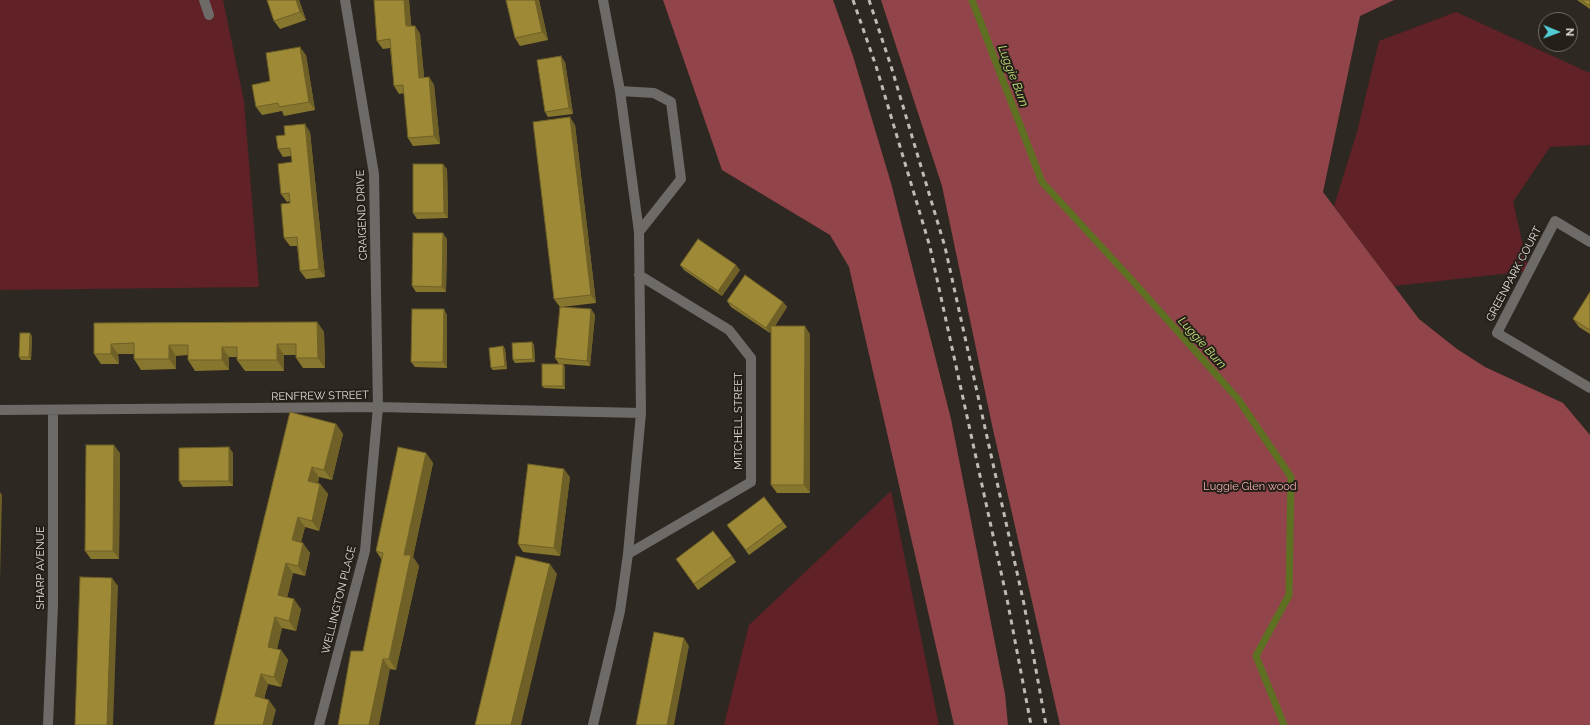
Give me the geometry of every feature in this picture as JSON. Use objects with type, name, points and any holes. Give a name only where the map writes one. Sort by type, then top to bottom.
[{"type":"street","points":[[204,0],[209,15]]},
{"type":"street","name":"CRAIGEND DRIVE","points":[[345,0],[374,174],[378,407]]},
{"type":"street","points":[[594,725],[620,611],[628,554],[641,413],[639,232],[620,91],[602,0]]},
{"type":"street","points":[[620,91],[654,93],[671,102],[681,179],[639,232]]},
{"type":"street","name":"GREENPARK COURT","points":[[1590,242],[1555,221],[1497,333],[1590,388]]},
{"type":"street","name":"MITCHELL STREET","points":[[628,554],[751,482],[751,358],[729,330],[640,276]]},
{"type":"street","name":"RENFREW STREET","points":[[0,410],[53,411],[378,407],[641,413]]},
{"type":"street","name":"WELLINGTON PLACE","points":[[319,725],[365,551],[378,407]]},
{"type":"street","name":"SHARP AVENUE","points":[[48,725],[53,606],[53,411]]},
{"type":"shaded area","points":[[0,0],[223,0],[244,101],[259,287],[0,290]]},
{"type":"shaded area","points":[[1456,12],[1538,49],[1538,52],[1544,52],[1590,73],[1590,145],[1550,147],[1513,202],[1529,271],[1394,286],[1334,206],[1357,132],[1379,41]]},
{"type":"shaded area","points":[[891,491],[939,725],[724,725],[749,625]]},
{"type":"green space","points":[[663,0],[833,0],[853,56],[891,183],[951,419],[1005,694],[1008,725],[954,725],[849,267],[830,235],[722,170]]},
{"type":"green space","name":"Luggie Glen wood","points":[[881,0],[1394,0],[1360,16],[1323,192],[1419,319],[1457,349],[1485,367],[1563,403],[1590,435],[1590,725],[1060,725],[992,425],[942,186]]},
{"type":"building","points":[[267,0],[296,0],[300,12],[274,21]]},
{"type":"building","points":[[374,0],[404,0],[406,26],[415,26],[419,78],[429,77],[434,136],[408,138],[403,85],[394,86],[390,39],[377,41]]},
{"type":"building","points":[[506,0],[535,0],[542,32],[515,38]]},
{"type":"building","points":[[1581,0],[1590,0],[1590,6]]},
{"type":"building","points":[[300,47],[309,102],[279,107],[278,103],[256,107],[252,85],[270,81],[266,53]]},
{"type":"building","points":[[561,56],[569,108],[545,112],[537,60]]},
{"type":"building","points":[[570,117],[591,295],[554,299],[533,122]]},
{"type":"building","points":[[305,124],[319,269],[300,271],[297,237],[284,238],[281,204],[290,203],[289,193],[281,194],[278,164],[292,162],[290,148],[278,149],[276,136],[285,135],[284,126]]},
{"type":"building","points":[[413,164],[443,164],[444,213],[413,213]]},
{"type":"building","points":[[413,233],[443,233],[442,287],[412,286]]},
{"type":"building","points":[[698,239],[736,265],[718,291],[680,265]]},
{"type":"building","points":[[745,275],[783,302],[766,328],[727,301]]},
{"type":"building","points":[[1590,292],[1590,330],[1573,319]]},
{"type":"building","points":[[560,307],[591,309],[587,361],[555,358]]},
{"type":"building","points":[[412,309],[444,309],[443,362],[411,362]]},
{"type":"building","points":[[317,322],[318,358],[296,358],[296,344],[277,344],[277,360],[237,360],[237,347],[222,347],[222,360],[188,360],[188,345],[169,345],[169,359],[134,359],[134,343],[111,344],[111,354],[94,354],[94,323]]},
{"type":"building","points":[[771,326],[805,326],[804,485],[771,485]]},
{"type":"building","points":[[20,333],[30,333],[29,357],[19,357]]},
{"type":"building","points":[[532,342],[533,359],[513,360],[512,343]]},
{"type":"building","points":[[503,346],[505,366],[491,368],[489,348]]},
{"type":"building","points":[[542,364],[563,364],[563,386],[542,386]]},
{"type":"building","points":[[290,412],[336,424],[324,470],[312,467],[308,481],[320,484],[312,521],[298,517],[292,540],[303,543],[298,566],[286,563],[278,595],[294,599],[289,621],[275,617],[268,647],[281,650],[274,677],[261,674],[255,696],[269,700],[263,725],[214,725]]},
{"type":"building","points":[[86,445],[114,445],[113,551],[85,551]]},
{"type":"building","points":[[229,447],[229,481],[179,481],[179,448]]},
{"type":"building","points":[[398,447],[426,453],[404,555],[411,555],[389,659],[383,659],[369,725],[338,725],[351,651],[363,651],[383,553],[376,551]]},
{"type":"building","points":[[528,464],[564,469],[554,548],[518,544]]},
{"type":"building","points":[[764,497],[783,522],[746,550],[727,525]]},
{"type":"building","points":[[713,531],[732,556],[694,584],[676,559]]},
{"type":"building","points":[[516,556],[550,564],[511,725],[475,725]]},
{"type":"building","points":[[80,577],[112,578],[107,725],[75,725]]},
{"type":"building","points":[[654,632],[684,638],[667,725],[636,725]]},
{"type":"waterway","name":"Luggie Burn","points":[[972,0],[1042,182],[1238,399],[1291,477],[1289,595],[1256,656],[1284,725]]},
{"type":"railway","points":[[853,0],[876,66],[930,247],[1008,604],[1031,725]]},
{"type":"railway","points":[[869,0],[891,66],[945,247],[1024,604],[1046,725]]}]
